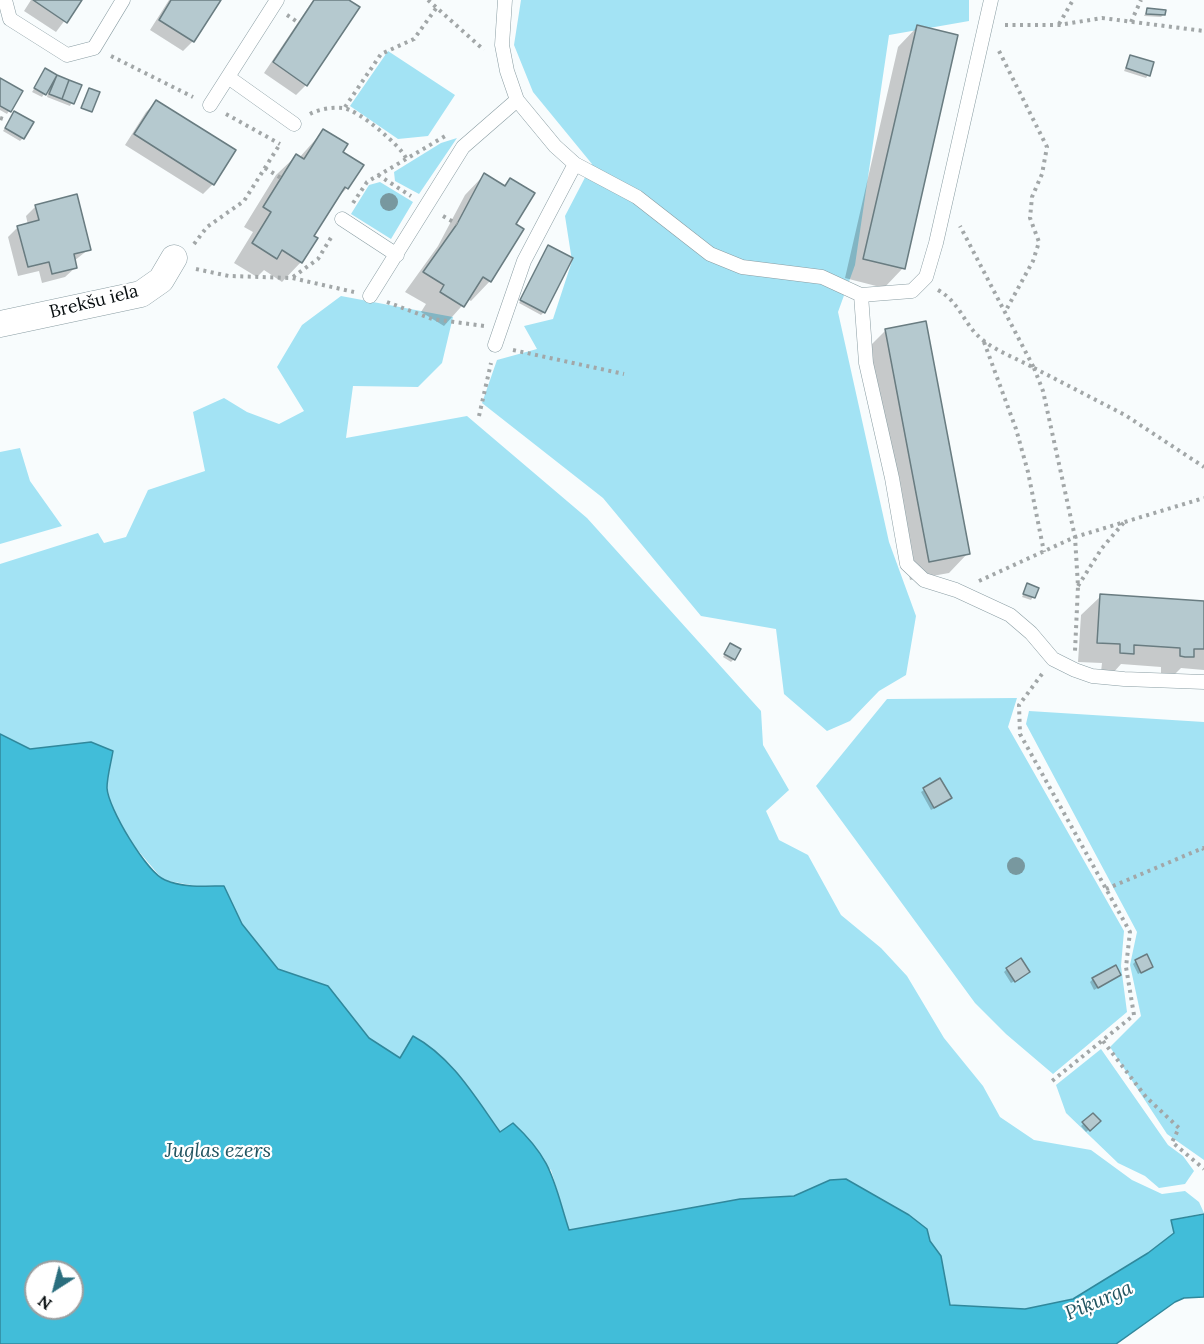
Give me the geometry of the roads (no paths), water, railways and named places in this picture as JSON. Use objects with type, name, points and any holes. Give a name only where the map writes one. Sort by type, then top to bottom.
[{"type":"street","name":"Brekšu iela","points":[[0,324],[141,294],[161,280],[174,258]]},
{"type":"lane","points":[[5,0],[10,20],[68,55],[94,48],[123,0]]},
{"type":"lane","points":[[210,105],[278,0]]},
{"type":"lane","points":[[505,0],[502,45],[507,71],[517,100],[555,146],[575,164],[637,198],[710,254],[742,267],[822,277],[861,295],[912,291],[926,277],[991,0]]},
{"type":"lane","points":[[228,77],[294,124]]},
{"type":"lane","points":[[370,296],[464,147],[517,100]]},
{"type":"lane","points":[[495,345],[524,261],[575,164]]},
{"type":"lane","points":[[342,219],[397,255]]},
{"type":"lane","points":[[861,295],[866,363],[890,466],[907,564],[924,580],[956,590],[1010,615],[1031,633],[1053,659],[1075,670],[1092,675],[1124,679],[1204,682]]},
{"type":"water","name":"Juglas ezers","points":[[0,734],[30,749],[91,742],[113,751],[107,784],[109,797],[130,839],[157,875],[179,884],[224,886],[242,924],[278,969],[328,986],[369,1038],[400,1058],[413,1036],[440,1055],[462,1079],[500,1132],[513,1123],[536,1148],[555,1184],[569,1230],[740,1199],[794,1196],[830,1180],[846,1179],[909,1215],[927,1229],[930,1241],[941,1256],[950,1305],[1025,1309],[1073,1299],[1148,1253],[1174,1233],[1171,1220],[1204,1214],[1204,1297],[1184,1298],[1175,1302],[1116,1344],[0,1344]]},
{"type":"water label","name":"Piķurga","points":[[1099,1301]]}]
